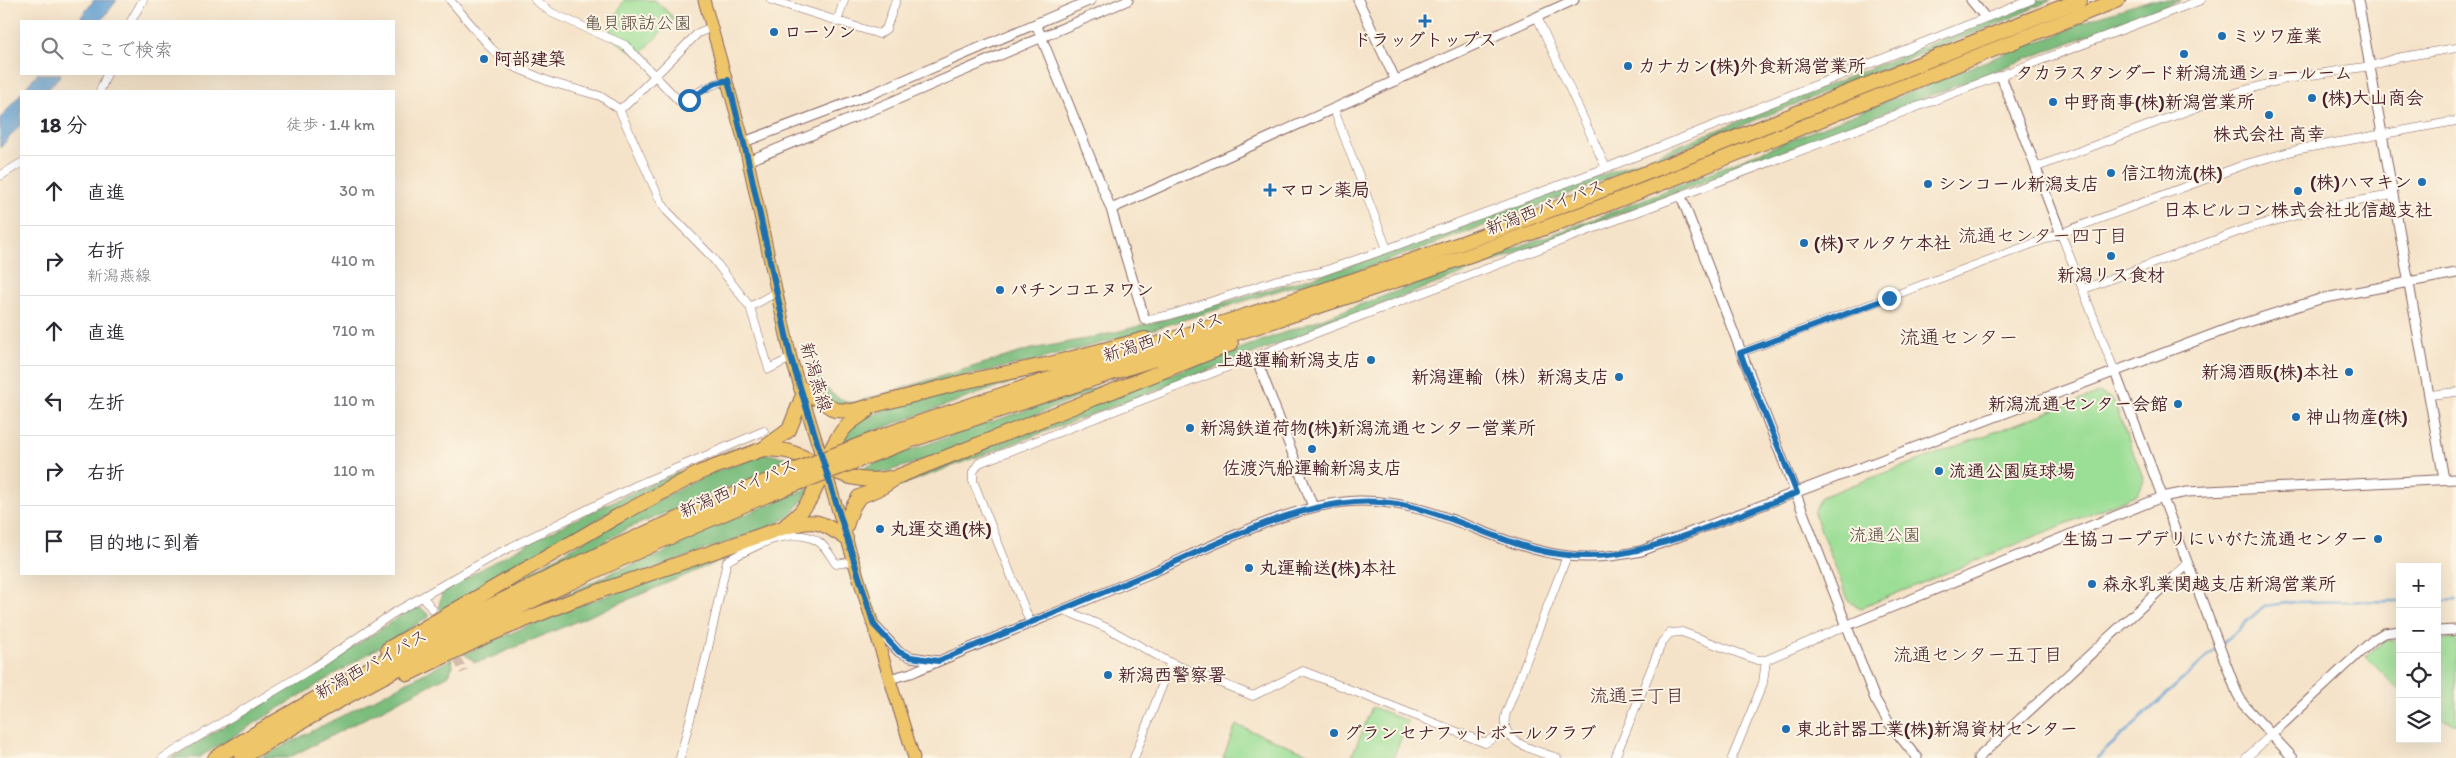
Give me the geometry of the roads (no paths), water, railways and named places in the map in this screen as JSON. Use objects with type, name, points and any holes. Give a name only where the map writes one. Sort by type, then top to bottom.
[{"type":"highway","name":"新潟西バイパス","points":[[215,758],[326,693],[498,602],[620,544],[888,442],[1045,395],[1320,299],[1677,162],[2080,0]]},
{"type":"highway","name":"新潟西バイパス","points":[[1320,299],[1480,252],[1682,175],[2118,0]]},
{"type":"highway","points":[[326,693],[395,645],[618,516],[701,472],[763,449],[789,430],[802,392],[835,410],[852,412],[967,381],[1050,364],[1320,299]]},
{"type":"highway","points":[[763,449],[792,452],[824,467],[860,480],[880,480],[899,476],[1078,403],[1194,360],[1320,299]]},
{"type":"highway","points":[[782,528],[809,504],[816,492],[824,467],[843,430],[871,408]]},
{"type":"highway","points":[[333,705],[409,674],[532,616],[621,582],[782,528],[807,521],[816,522],[845,535],[852,508],[859,497],[882,487],[899,476]]},
{"type":"highway","name":"新潟西バイパス","points":[[241,758],[333,705],[529,602],[762,490]]},
{"type":"main road","name":"新潟燕線","points":[[704,0],[744,142],[791,358],[914,758]]},
{"type":"street","points":[[132,20],[143,0]]},
{"type":"street","points":[[450,0],[491,48],[510,65],[550,82],[600,96],[619,110],[659,198],[668,211],[711,256],[750,307],[770,369],[791,358]]},
{"type":"street","points":[[535,0],[552,13],[619,41],[655,75],[678,103],[684,106],[689,100],[713,84],[728,80]]},
{"type":"street","points":[[770,0],[880,34],[886,29],[896,0]]},
{"type":"street","points":[[837,22],[844,0]]},
{"type":"street","points":[[744,142],[874,93],[1091,0]]},
{"type":"street","points":[[748,160],[1128,0]]},
{"type":"street","points":[[1358,0],[1396,81]]},
{"type":"street","points":[[1111,209],[1334,110],[1574,0]]},
{"type":"street","points":[[1971,0],[1985,17]]},
{"type":"street","points":[[1036,24],[1111,209],[1145,320],[1170,315],[1277,280],[1321,272],[1387,249],[1606,168],[2031,0]]},
{"type":"street","points":[[1030,622],[973,481],[972,476],[976,467],[985,461],[1256,358],[1329,328],[2201,0]]},
{"type":"street","points":[[2358,0],[2444,479]]},
{"type":"street","points":[[1537,17],[1606,168]]},
{"type":"street","points":[[619,110],[698,33],[712,27]]},
{"type":"street","points":[[2037,167],[2235,92],[2285,79],[2371,66],[2396,58],[2456,48]]},
{"type":"street","points":[[100,90],[108,75]]},
{"type":"street","points":[[2001,76],[2084,289],[2223,658],[2244,704],[2293,758]]},
{"type":"street","points":[[1334,110],[1387,249]]},
{"type":"street","points":[[1740,353],[2246,164],[2300,149],[2456,121]]},
{"type":"street","points":[[0,176],[20,164]]},
{"type":"street","points":[[2084,289],[2245,229],[2330,206],[2392,195]]},
{"type":"street","points":[[1681,196],[1875,699],[1889,723],[1917,758]]},
{"type":"street","points":[[889,679],[1064,610],[1253,529],[1312,508],[1357,501],[1418,507],[1528,547],[1567,556],[1602,557],[1641,551],[2282,310],[2320,299],[2456,273]]},
{"type":"street","points":[[750,307],[776,293]]},
{"type":"street","points":[[1256,358],[1312,508]]},
{"type":"street","points":[[2430,395],[2456,392]]},
{"type":"street","points":[[163,758],[316,666],[392,614],[499,553],[568,518],[764,431]]},
{"type":"street","points":[[1615,758],[1662,642],[1670,633],[1682,632],[1749,659],[1766,660],[2162,496],[2193,492],[2456,478]]},
{"type":"street","points":[[680,758],[705,662],[728,561],[747,550],[790,535],[812,539],[822,544],[836,564],[854,561]]},
{"type":"street","points":[[1557,758],[1543,756],[1514,740],[1505,732],[1504,725],[1506,713],[1567,556]]},
{"type":"street","points":[[1978,758],[2188,564]]},
{"type":"street","points":[[423,597],[432,609]]},
{"type":"street","points":[[1064,610],[1107,628],[1171,662],[1253,696],[1302,671],[1485,743],[1505,732]]},
{"type":"street","points":[[874,625],[899,652],[911,657],[938,661]]},
{"type":"street","points":[[2441,631],[2456,630]]},
{"type":"street","points":[[2246,758],[2374,639],[2384,633],[2396,632]]},
{"type":"street","points":[[1732,758],[1763,683],[1766,660]]},
{"type":"street","points":[[1134,758],[1171,662]]},
{"type":"water","points":[[94,0],[117,0],[102,20],[79,20]]},
{"type":"water","points":[[36,75],[60,75],[48,90],[24,90]]},
{"type":"water","points":[[20,94],[20,125],[0,148],[0,119]]},
{"type":"waterway","points":[[2441,601],[2456,600]]},
{"type":"waterway","points":[[2221,645],[2264,606],[2295,602],[2396,601]]},
{"type":"waterway","points":[[2097,758],[2217,648]]},
{"type":"tunnel","points":[[452,649],[464,672]]},
{"type":"place","name":"ドラッグトップス","points":[[1425,21]]},
{"type":"place","name":"ローソン","points":[[774,32]]},
{"type":"place","name":"ミツワ産業","points":[[2222,36]]},
{"type":"place","name":"タカラスタンダード新潟流通ショールーム","points":[[2184,54]]},
{"type":"place","name":"阿部建築","points":[[484,59]]},
{"type":"place","name":"カナカン(株)外食新潟営業所","points":[[1628,66]]},
{"type":"place","name":"(株)大山商会","points":[[2312,98]]},
{"type":"place","name":"中野商事(株)新潟営業所","points":[[2053,102]]},
{"type":"place","name":"株式会社 高幸","points":[[2269,115]]},
{"type":"place","name":"信江物流(株)","points":[[2111,173]]},
{"type":"place","name":"(株)ハマキン","points":[[2422,182]]},
{"type":"place","name":"シンコール新潟支店","points":[[1928,184]]},
{"type":"place","name":"マロン薬局","points":[[1270,190]]},
{"type":"place","name":"日本ビルコン株式会社北信越支社","points":[[2298,191]]},
{"type":"place","name":"(株)マルタケ本社","points":[[1804,243]]},
{"type":"place","name":"新潟リス食材","points":[[2111,256]]},
{"type":"place","name":"パチンコエヌワン","points":[[1000,290]]},
{"type":"place","name":"上越運輸新潟支店","points":[[1371,360]]},
{"type":"place","name":"新潟酒販(株)本社","points":[[2349,372]]},
{"type":"place","name":"新潟運輸（株）新潟支店","points":[[1619,377]]},
{"type":"place","name":"新潟流通センター会館","points":[[2178,404]]},
{"type":"place","name":"神山物産(株)","points":[[2296,417]]},
{"type":"place","name":"新潟鉄道荷物(株)新潟流通センター営業所","points":[[1190,428]]},
{"type":"place","name":"佐渡汽船運輸新潟支店","points":[[1312,449]]},
{"type":"place","name":"流通公園庭球場","points":[[1939,471]]},
{"type":"place","name":"丸運交通(株)","points":[[880,529]]},
{"type":"place","name":"生協コープデリにいがた流通センター","points":[[2378,539]]},
{"type":"place","name":"丸運輸送(株)本社","points":[[1249,568]]},
{"type":"place","name":"森永乳業関越支店新潟営業所","points":[[2092,584]]},
{"type":"place","name":"新潟西警察署","points":[[1108,675]]},
{"type":"place","name":"東北計器工業(株)新潟資材センター","points":[[1786,729]]},
{"type":"place","name":"グランセナフットボールクラブ","points":[[1334,733]]},
{"type":"district","name":"流通センター四丁目","points":[[2043,235]]},
{"type":"district","name":"流通センター","points":[[1959,337]]},
{"type":"district","name":"流通センター五丁目","points":[[1978,654]]},
{"type":"district","name":"流通三丁目","points":[[1637,695]]},
{"type":"park label","name":"亀貝諏訪公園","points":[[638,23]]},
{"type":"park label","name":"流通公園","points":[[1885,535]]}]
